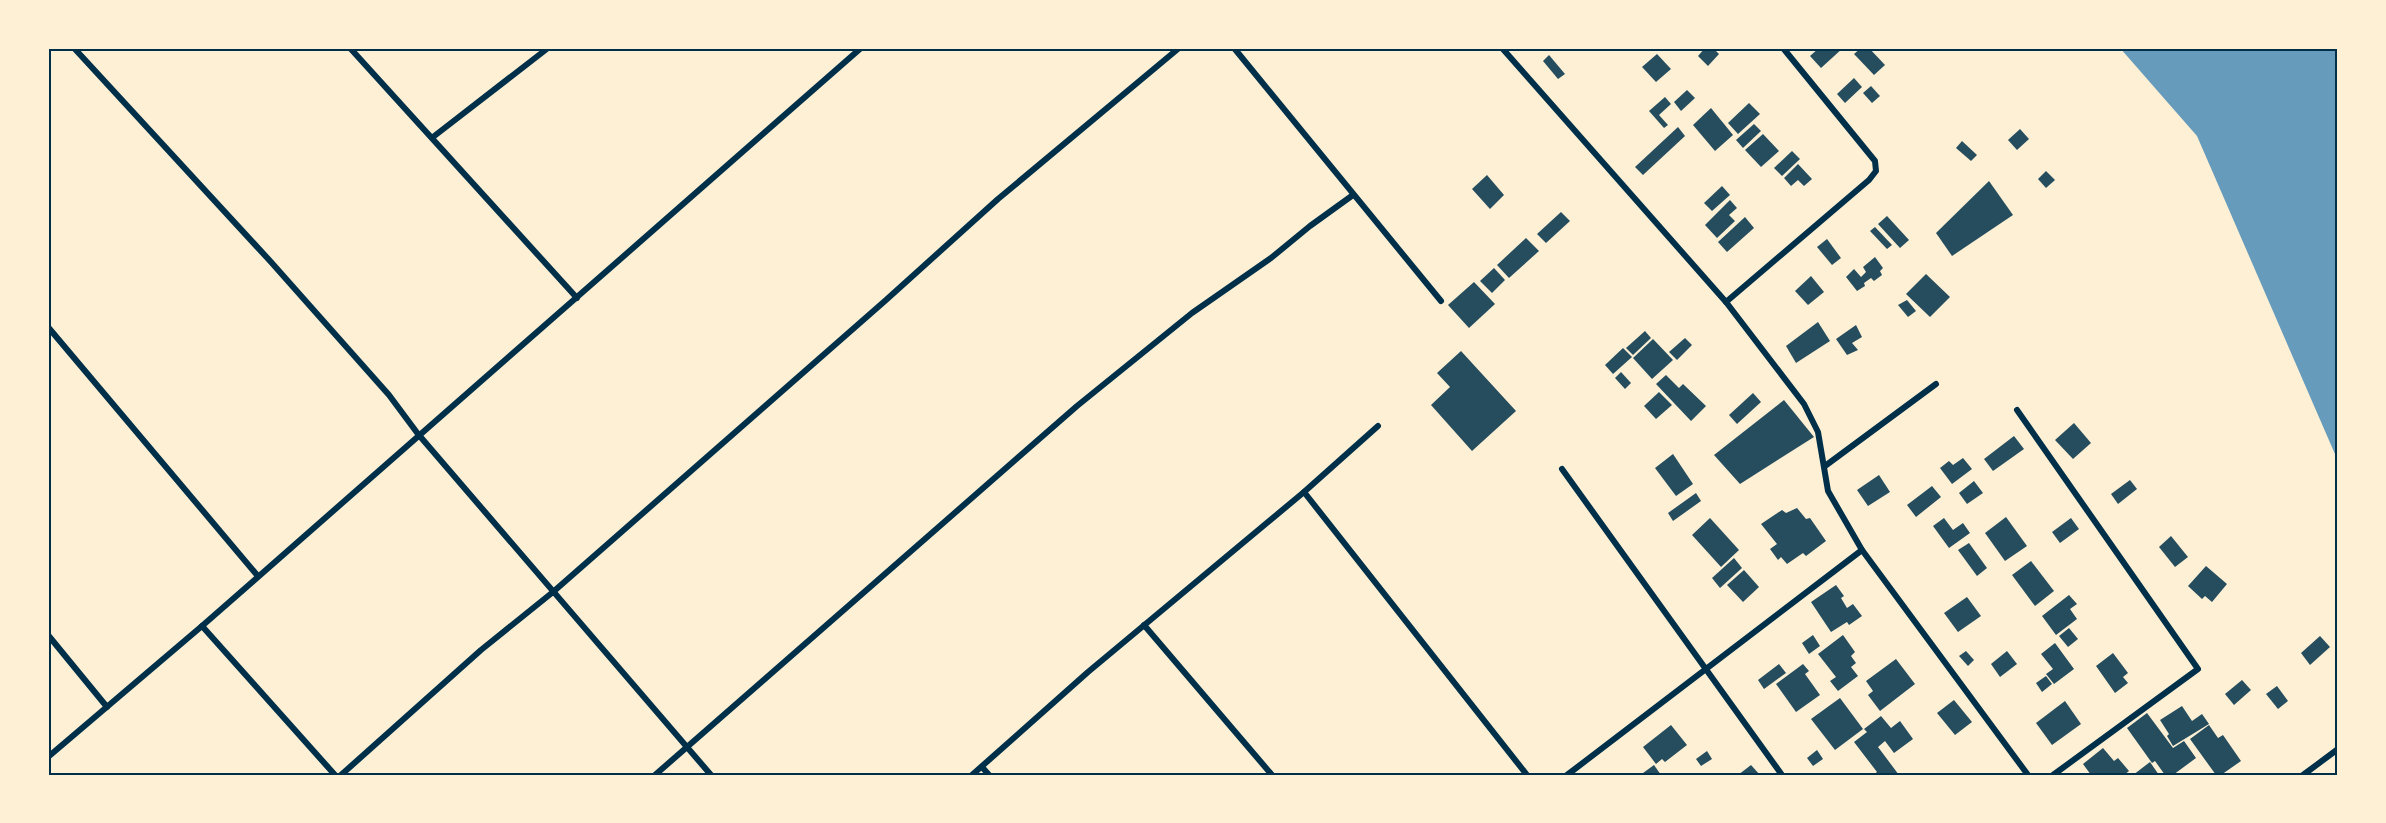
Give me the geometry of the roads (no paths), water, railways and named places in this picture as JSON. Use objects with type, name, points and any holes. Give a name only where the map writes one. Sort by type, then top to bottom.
[{"type":"street","points":[[74,48],[271,262],[389,395],[418,434],[711,775]]},
{"type":"street","points":[[350,48],[577,298]]},
{"type":"street","points":[[433,137],[548,48]]},
{"type":"street","points":[[48,757],[202,626],[257,575],[861,48]]},
{"type":"street","points":[[341,775],[481,650],[553,592],[998,199],[1179,48]]},
{"type":"street","points":[[1234,48],[1441,301]]},
{"type":"street","points":[[1502,48],[1726,302],[1804,404],[1818,432],[1828,491],[1862,550],[2028,775]]},
{"type":"street","points":[[1726,302],[1869,180],[1876,171],[1875,161],[1783,48]]},
{"type":"street","points":[[655,775],[1077,406],[1192,313],[1271,258],[1310,225],[1353,195]]},
{"type":"street","points":[[48,327],[257,575]]},
{"type":"street","points":[[1825,466],[1936,384]]},
{"type":"street","points":[[2017,410],[2198,669],[2053,775]]},
{"type":"street","points":[[972,775],[1144,625],[1304,492],[1378,426]]},
{"type":"street","points":[[1562,469],[1782,775]]},
{"type":"street","points":[[1304,492],[1527,775]]},
{"type":"street","points":[[1567,775],[1862,550]]},
{"type":"street","points":[[1144,625],[1272,775]]},
{"type":"street","points":[[202,626],[335,775]]},
{"type":"street","points":[[48,635],[107,707]]},
{"type":"street","points":[[2303,775],[2338,749]]},
{"type":"street","points":[[982,767],[989,775]]},
{"type":"water","points":[[2120,48],[2338,48],[2338,461],[2197,136]]}]
